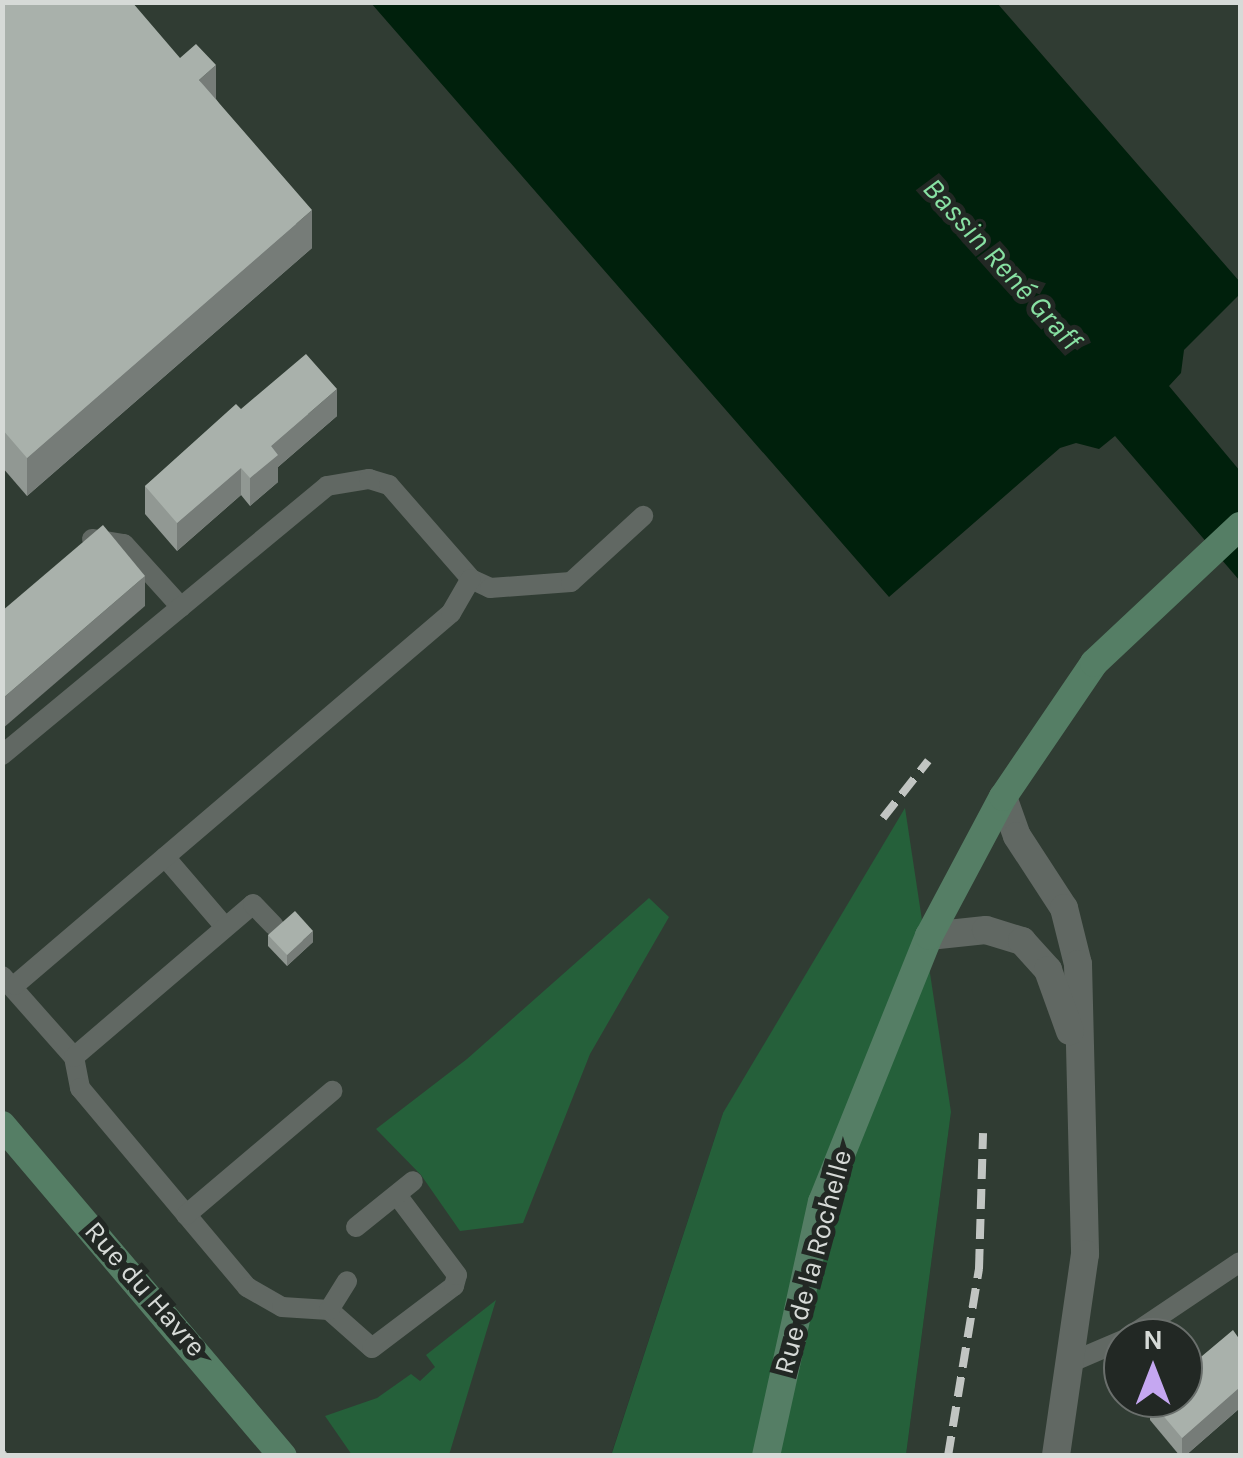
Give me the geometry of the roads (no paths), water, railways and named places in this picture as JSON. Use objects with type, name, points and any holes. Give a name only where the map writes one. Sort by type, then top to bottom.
[{"type":"main road","name":"Rue de la Rochelle","points":[[766,1456],[822,1202],[923,948],[1004,798],[1094,663],[1240,526]]},
{"type":"main road","name":"Rue du Havre","points":[[2,1126],[283,1456]]},
{"type":"street","points":[[1004,798],[1017,836],[1064,908],[1073,937],[1085,1254],[1074,1361],[1056,1456]]},
{"type":"street","points":[[923,948],[986,930],[1022,941],[1048,970],[1076,1053]]},
{"type":"lane","points":[[2,755],[327,486],[344,480],[389,485],[471,580],[518,590],[571,582],[643,516]]},
{"type":"lane","points":[[73,551],[87,539],[124,544],[180,607]]},
{"type":"lane","points":[[356,1227],[405,1188],[457,1274],[454,1286],[372,1348],[329,1310],[282,1307],[247,1287],[80,1088],[74,1057],[9,981],[166,857],[451,614],[471,580]]},
{"type":"lane","points":[[166,857],[225,927]]},
{"type":"lane","points":[[74,1057],[252,904],[274,926]]},
{"type":"lane","points":[[186,1215],[332,1091]]},
{"type":"lane","points":[[1156,1318],[1240,1262]]},
{"type":"lane","points":[[329,1310],[347,1281]]},
{"type":"lane","points":[[1074,1361],[1103,1348]]},
{"type":"water","name":"Bassin René Graff","points":[[371,3],[997,3],[1240,282],[1240,294],[1184,350],[1181,373],[1169,386],[1240,471],[1240,581],[1115,436],[1099,449],[1076,443],[1060,448],[889,597]]},
{"type":"railway","points":[[883,818],[928,761]]},
{"type":"railway","points":[[948,1456],[979,1269],[983,1133]]}]
